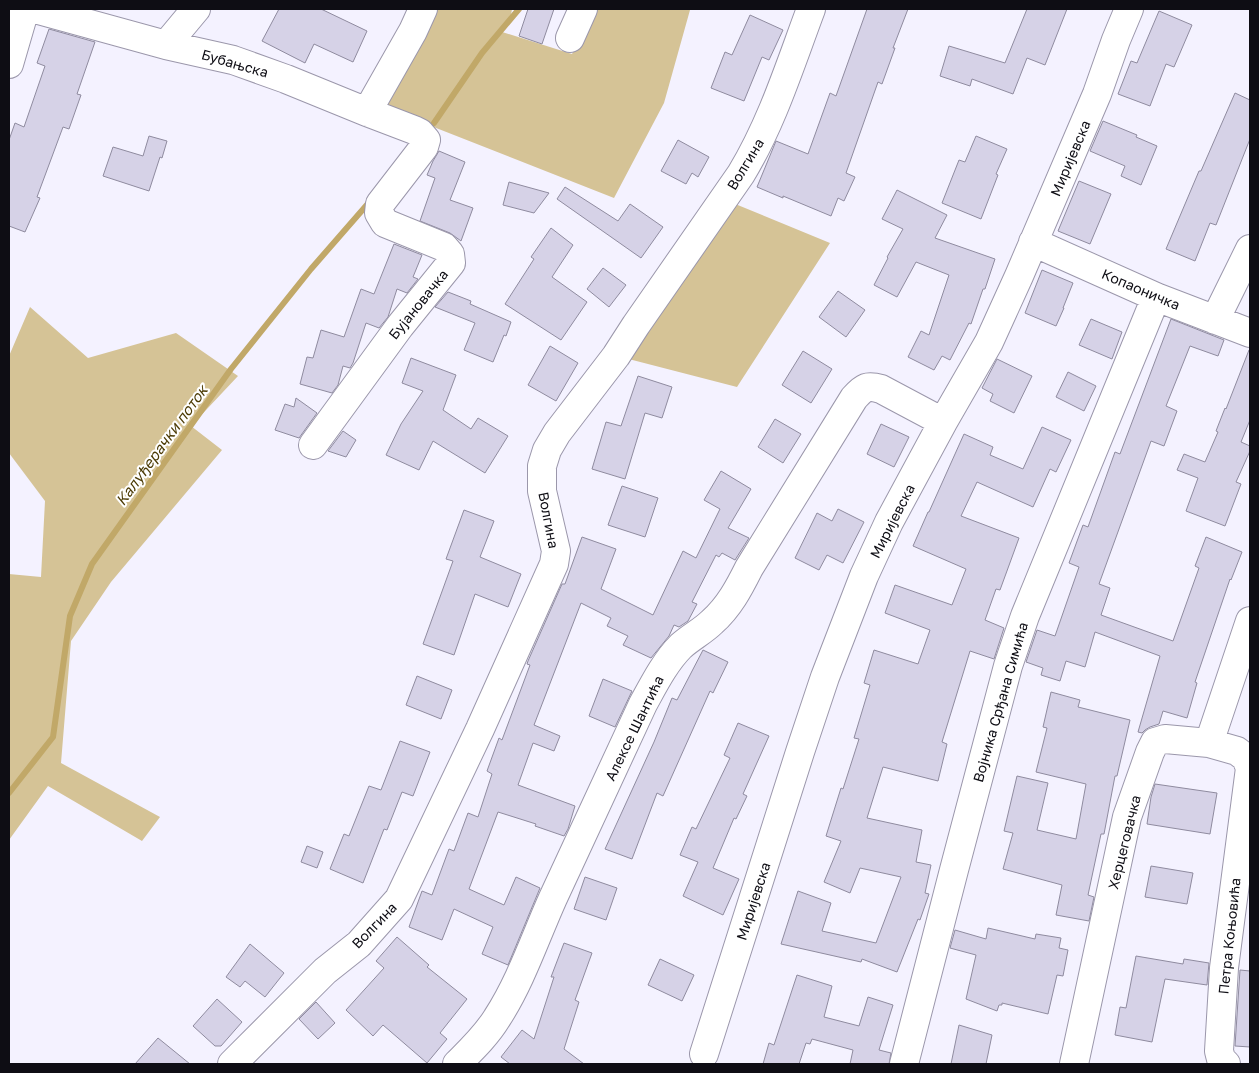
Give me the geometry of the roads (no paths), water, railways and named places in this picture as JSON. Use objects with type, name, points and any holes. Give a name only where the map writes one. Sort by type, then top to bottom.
[{"type":"street","points":[[9,64],[25,9]]},
{"type":"street","name":"Бубањска","points":[[35,9],[166,45],[233,60],[286,79],[420,133],[426,140]]},
{"type":"street","points":[[166,45],[196,9]]},
{"type":"street","points":[[367,112],[413,31],[423,9]]},
{"type":"street","points":[[570,38],[582,9]]},
{"type":"street","name":"Волгина","points":[[232,1064],[320,976],[359,944],[399,900],[480,729],[554,564],[556,551],[542,491],[542,466],[547,450],[557,433],[616,356],[753,154],[763,134],[811,9]]},
{"type":"street","name":"Миријевска","points":[[704,1054],[825,677],[864,576],[889,522],[989,342],[1098,94],[1116,40],[1129,9]]},
{"type":"street","name":"Бујановачка","points":[[313,445],[404,320],[451,263],[450,254],[444,246],[385,223],[378,213],[380,204],[424,147],[426,140]]},
{"type":"street","name":"Копаоничка","points":[[1033,242],[1156,297],[1250,333]]},
{"type":"street","points":[[1215,320],[1250,249]]},
{"type":"street","name":"Војника Срђана Симића","points":[[904,1064],[1008,666],[1024,616],[1156,297]]},
{"type":"street","name":"Алексе Шантића","points":[[457,1064],[486,1034],[512,994],[643,704],[657,679],[682,645],[711,624],[734,598],[749,568],[854,398],[867,387],[874,387],[943,422]]},
{"type":"street","points":[[1210,743],[1250,621]]},
{"type":"street","name":"Херцеговачка","points":[[1074,1064],[1127,817],[1150,752],[1155,742],[1165,739],[1210,743]]},
{"type":"street","name":"Петра Коњовића","points":[[1210,743],[1237,751],[1246,758],[1250,768],[1224,968],[1219,1051],[1221,1059],[1226,1064]]},
{"type":"waterway","name":"Калуђерачки поток","points":[[434,123],[482,53],[519,9]]},
{"type":"waterway","name":"Калуђерачки поток","points":[[9,793],[53,737],[70,616],[92,564],[231,369],[311,269],[372,199]]}]
